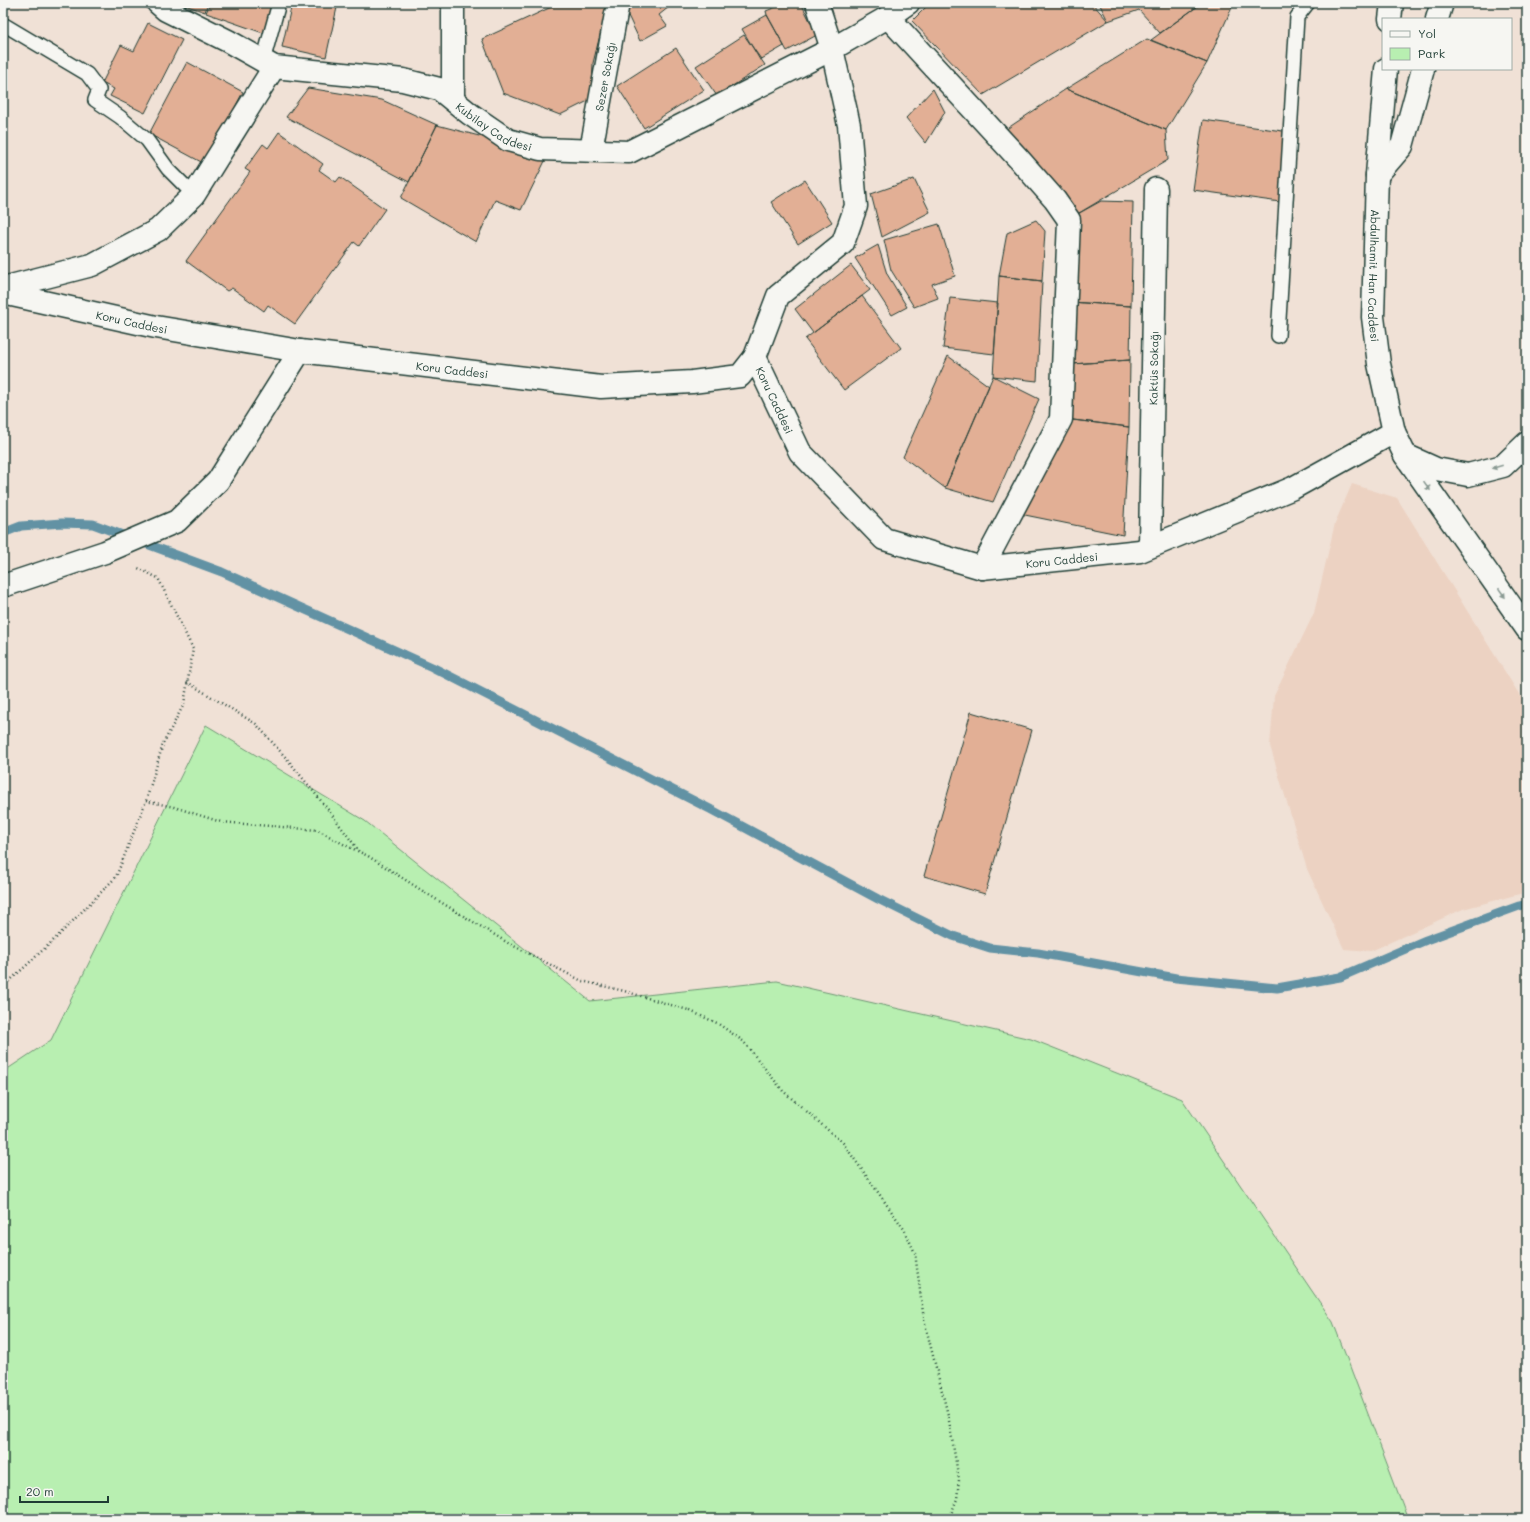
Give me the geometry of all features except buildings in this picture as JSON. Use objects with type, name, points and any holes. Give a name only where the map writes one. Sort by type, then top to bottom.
[{"type":"street","name":"Kubilay Caddesi","points":[[158,3],[166,10],[228,41],[269,64],[403,80],[439,89],[470,114],[508,140],[540,149],[629,152],[832,49],[888,17],[908,3]]},
{"type":"street","points":[[453,3],[453,100]]},
{"type":"street","name":"Sezer Sokağı","points":[[592,150],[618,3]]},
{"type":"street","points":[[755,357],[778,296],[843,243],[856,206],[848,125],[832,49],[817,3]]},
{"type":"street","points":[[1390,18],[1392,3]]},
{"type":"street","points":[[1437,18],[1442,3]]},
{"type":"street","points":[[888,17],[1018,158],[1055,200],[1070,220],[1061,419],[982,568]]},
{"type":"street","points":[[3,288],[92,265],[158,230],[194,195],[269,64]]},
{"type":"street","name":"Abdulhamit Han Caddesi","points":[[1386,70],[1377,175],[1373,317],[1379,364],[1394,432],[1405,454],[1527,629]]},
{"type":"street","points":[[1377,175],[1402,146],[1423,70]]},
{"type":"street","name":"Kaktüs Sokağı","points":[[1150,546],[1156,189]]},
{"type":"street","name":"Koru Caddesi","points":[[3,293],[156,327],[300,351],[601,387],[692,382],[740,376],[755,357],[800,452],[884,539],[982,568],[1140,551],[1293,488],[1394,432]]},
{"type":"street","points":[[3,586],[105,552],[177,521],[218,481],[300,351]]},
{"type":"street","points":[[1405,454],[1436,469],[1468,475],[1503,466],[1527,443]]},
{"type":"lane","points":[[269,64],[279,3]]},
{"type":"lane","points":[[1278,336],[1297,17],[1308,3]]},
{"type":"lane","points":[[3,24],[87,74],[99,90],[95,100],[120,117],[147,140],[168,169],[194,195]]},
{"type":"path","points":[[3,987],[56,938],[116,877],[146,800],[163,744],[184,704],[193,648],[158,578],[105,552]]},
{"type":"path","points":[[187,682],[256,724],[298,772],[360,852]]},
{"type":"path","points":[[146,800],[221,822],[318,830],[360,852],[508,942],[582,981],[624,991],[688,1010],[717,1023],[743,1041],[782,1091],[843,1143],[904,1229],[915,1253],[924,1320],[948,1415],[959,1480],[958,1499],[949,1519]]},
{"type":"path","points":[[1522,1519],[1527,1516]]},
{"type":"shaded area","points":[[1352,484],[1397,498],[1527,707],[1527,892],[1463,909],[1371,951],[1344,949],[1307,869],[1270,746],[1274,696],[1314,613],[1335,523]]},
{"type":"green space","points":[[206,725],[365,821],[590,1001],[777,981],[1031,1039],[1182,1099],[1333,1322],[1408,1519],[3,1519],[3,1072],[51,1040]]},
{"type":"waterway","points":[[3,533],[21,526],[62,523],[93,524],[222,572],[432,667],[710,809],[878,899],[953,936],[990,948],[1038,953],[1176,978],[1277,988],[1340,977],[1426,940],[1527,904]]}]
